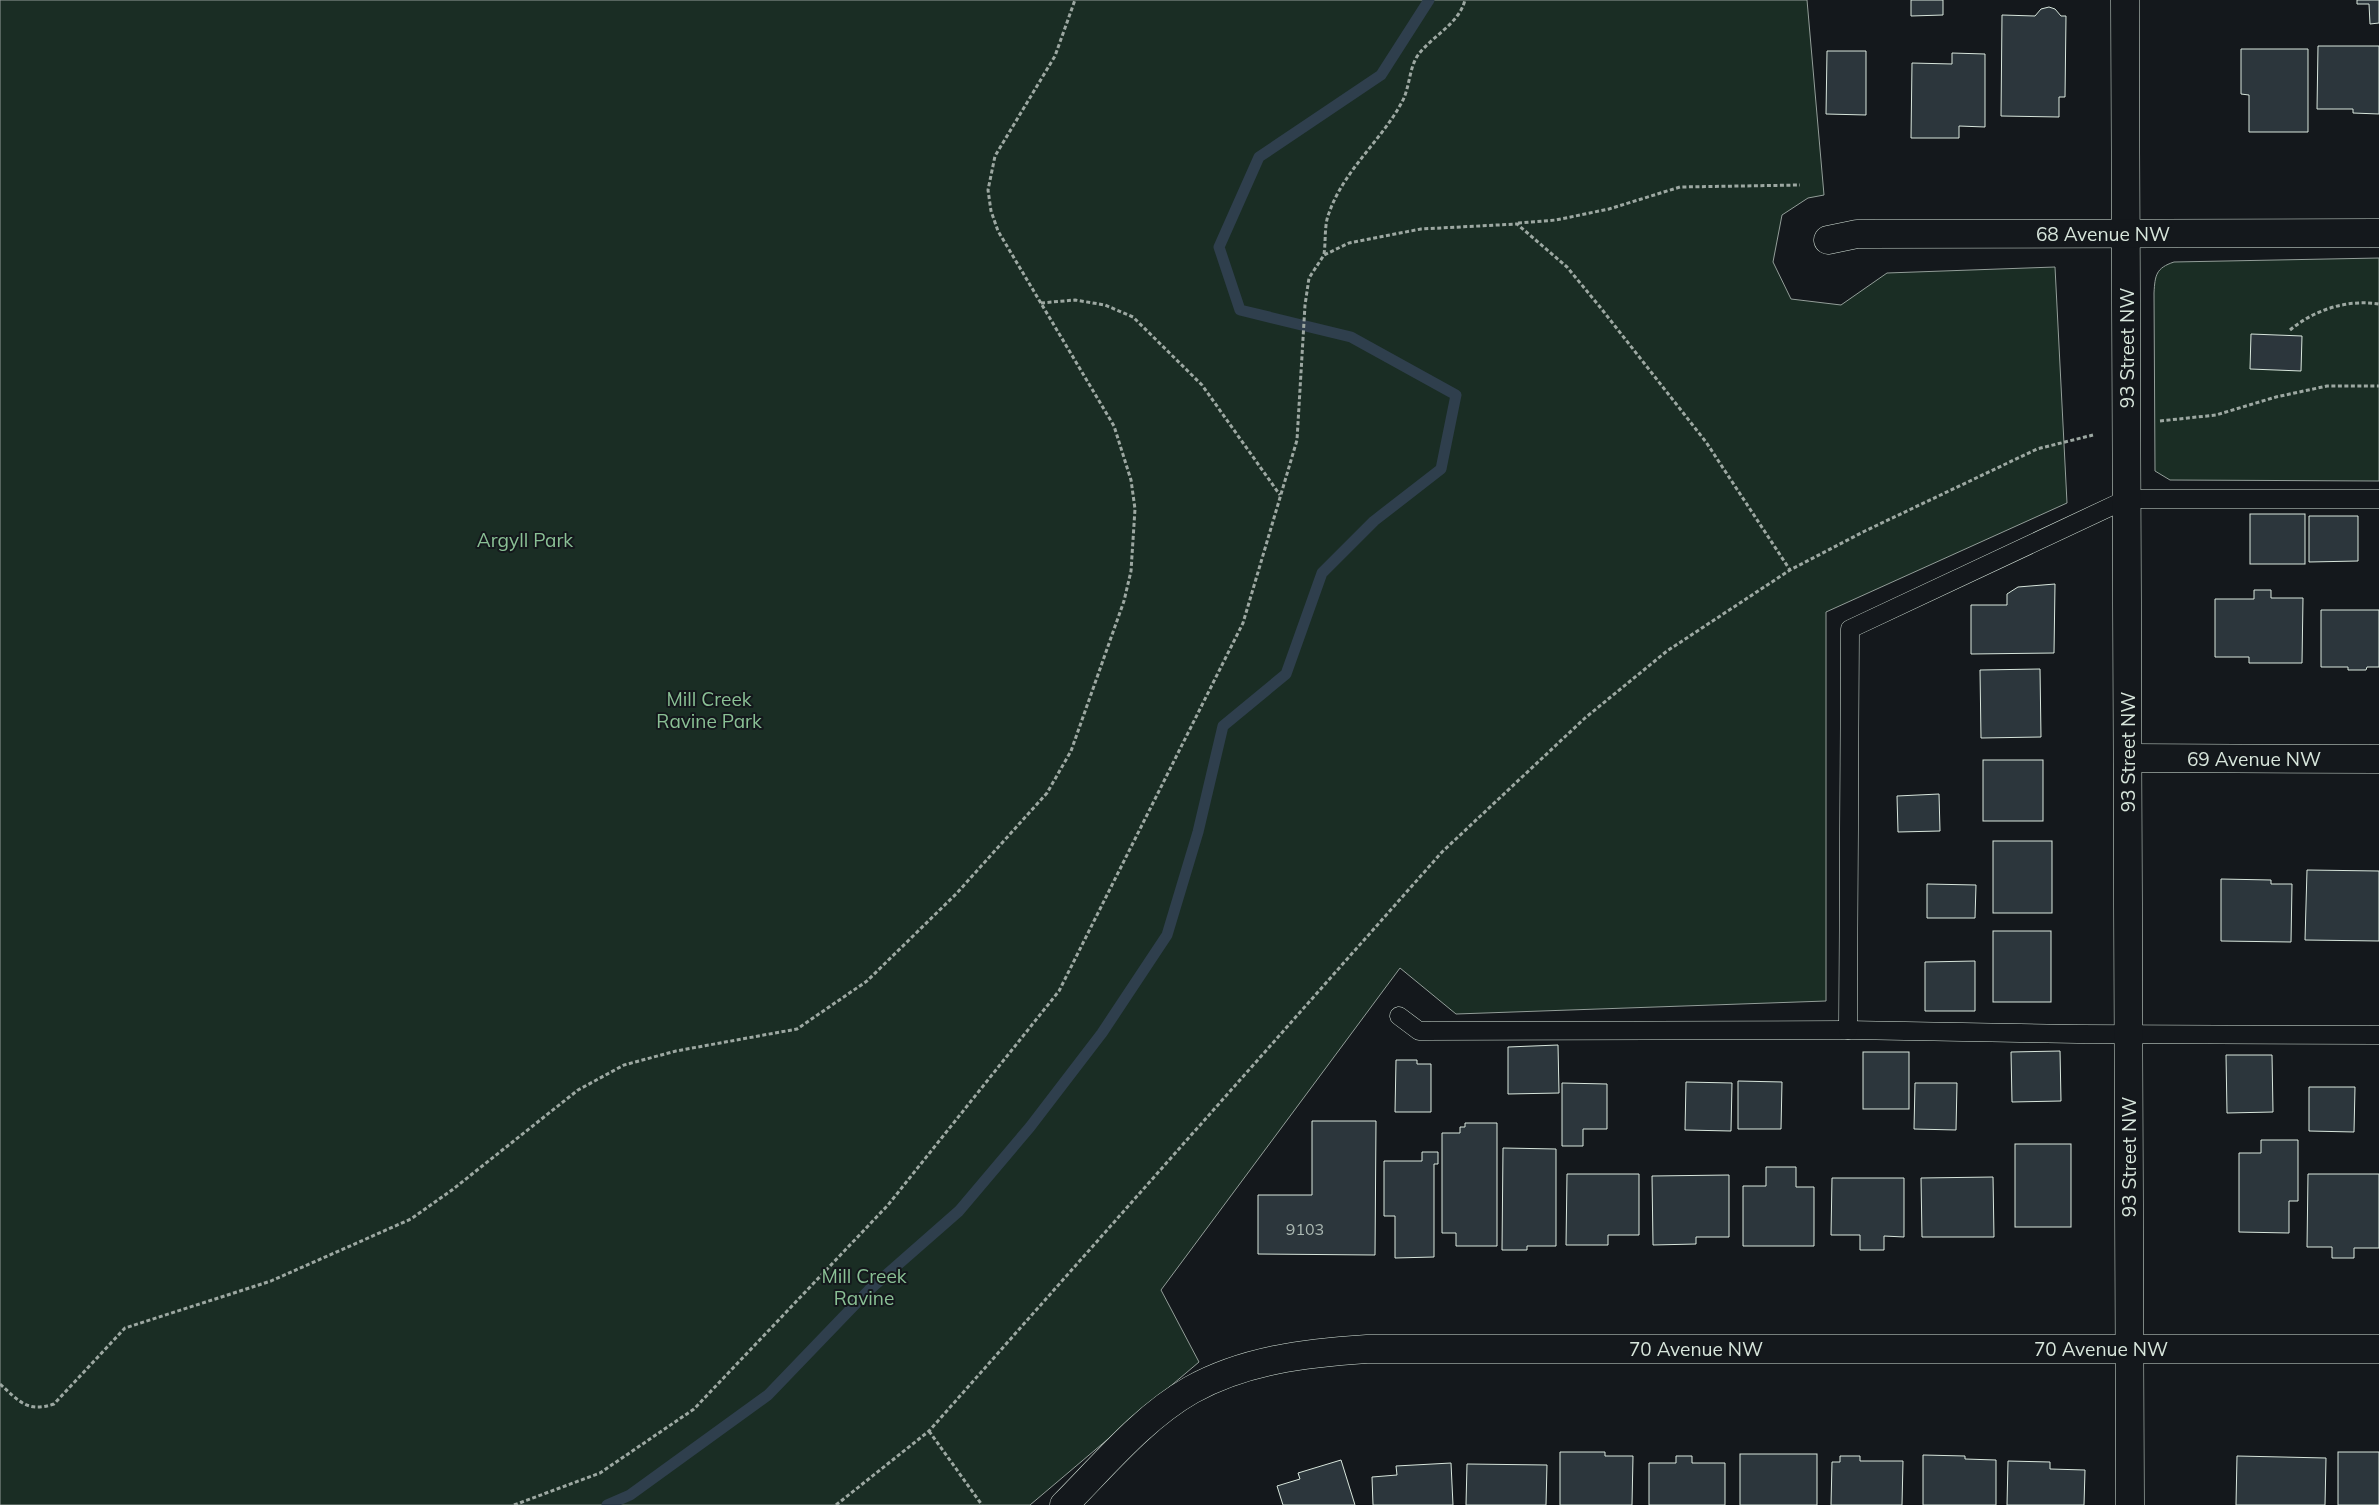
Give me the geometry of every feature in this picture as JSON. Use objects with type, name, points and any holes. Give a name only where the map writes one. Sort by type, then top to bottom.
[{"type":"street","name":"93 Street NW","points":[[2126,0],[2130,1505]]},
{"type":"street","name":"68 Avenue NW","points":[[1828,240],[1857,234],[2126,235],[2379,233]]},
{"type":"street","name":"69 Avenue NW","points":[[2128,758],[2379,759]]},
{"type":"street","name":"70 Avenue NW","points":[[1064,1505],[1141,1428],[1190,1391],[1228,1372],[1299,1355],[1367,1349],[2379,1349]]},
{"type":"lane","points":[[1848,1030],[1850,628],[2127,499],[2379,499]]},
{"type":"lane","points":[[1399,1016],[1419,1031],[1848,1030],[2379,1035]]},
{"type":"path","points":[[0,1384],[22,1404],[32,1408],[42,1408],[54,1404],[125,1328],[271,1281],[411,1219],[452,1190],[578,1090],[624,1065],[676,1051],[797,1029],[867,981],[956,894],[1031,811],[1060,773],[1080,728],[1086,704],[1124,601],[1131,571],[1135,539],[1135,509],[1124,453],[1114,426],[998,231],[991,211],[988,190],[995,156],[1055,56],[1074,0]]},
{"type":"path","points":[[514,1505],[600,1473],[694,1409],[888,1205],[1059,991],[1243,623],[1297,440],[1305,306],[1309,278],[1324,255],[1328,214],[1342,182],[1372,147],[1400,106],[1418,55],[1455,18],[1465,0]]},
{"type":"path","points":[[1324,255],[1349,243],[1421,229],[1556,220],[1609,209],[1680,187],[1800,185]]},
{"type":"path","points":[[1517,224],[1568,267],[1600,307],[1706,442],[1790,570]]},
{"type":"path","points":[[1041,303],[1061,300],[1105,305],[1133,317],[1202,385],[1280,495]]},
{"type":"path","points":[[2290,330],[2317,313],[2342,305],[2365,302],[2379,304]]},
{"type":"path","points":[[2152,422],[2216,415],[2276,396],[2327,386],[2379,386]]},
{"type":"path","points":[[836,1505],[930,1431],[1442,852],[1585,718],[1667,652],[1790,570],[1865,531],[2038,449],[2101,433]]},
{"type":"path","points":[[930,1431],[982,1505]]},
{"type":"green space","name":"Mill Creek Ravine Park","points":[[0,0],[1807,0],[1824,195],[1808,198],[1782,215],[1773,262],[1791,299],[1841,305],[1887,273],[2055,267],[2067,503],[1826,612],[1826,1001],[1456,1014],[1400,968],[1161,1290],[1199,1362],[1030,1505],[0,1505]]},
{"type":"green space","points":[[2379,258],[2379,481],[2170,480],[2155,471],[2154,293],[2156,277],[2163,267],[2174,262]]},
{"type":"building","points":[[1911,0],[1943,0],[1943,15],[1911,16]]},
{"type":"building","points":[[2357,0],[2379,0],[2379,23],[2370,24],[2369,4],[2357,4]]},
{"type":"building","points":[[2049,7],[2055,9],[2061,16],[2066,16],[2065,97],[2059,97],[2059,117],[2001,116],[2002,15],[2035,16],[2041,9]]},
{"type":"building","points":[[2318,46],[2379,46],[2379,114],[2353,113],[2353,109],[2317,109]]},
{"type":"building","points":[[2241,49],[2308,49],[2308,132],[2249,132],[2249,95],[2241,94]]},
{"type":"building","points":[[1827,51],[1866,51],[1866,115],[1826,114]]},
{"type":"building","points":[[1952,53],[1985,54],[1985,127],[1959,126],[1959,138],[1911,138],[1912,63],[1952,64]]},
{"type":"building","points":[[2251,334],[2302,336],[2301,371],[2250,369]]},
{"type":"building","points":[[2250,514],[2305,514],[2305,564],[2250,564]]},
{"type":"building","points":[[2309,516],[2358,516],[2358,561],[2309,562]]},
{"type":"building","points":[[2055,584],[2054,653],[1971,654],[1971,605],[2007,605],[2007,594],[2018,587]]},
{"type":"building","points":[[2254,590],[2271,590],[2271,598],[2303,598],[2302,663],[2249,663],[2249,657],[2215,657],[2215,599],[2254,599]]},
{"type":"building","points":[[2321,610],[2379,610],[2379,667],[2367,667],[2366,670],[2348,670],[2348,667],[2321,667]]},
{"type":"building","points":[[2040,669],[2041,737],[1981,738],[1980,670]]},
{"type":"building","points":[[1983,760],[2043,760],[2043,821],[1983,821]]},
{"type":"building","points":[[1939,794],[1940,831],[1898,832],[1897,796]]},
{"type":"building","points":[[1993,841],[2052,841],[2052,913],[1993,913]]},
{"type":"building","points":[[2307,870],[2379,871],[2379,941],[2305,940]]},
{"type":"building","points":[[2221,879],[2271,880],[2271,884],[2292,884],[2291,942],[2221,941]]},
{"type":"building","points":[[1927,884],[1976,885],[1975,918],[1927,918]]},
{"type":"building","points":[[1993,931],[2051,931],[2051,1002],[1993,1002]]},
{"type":"building","points":[[1975,961],[1975,1011],[1925,1011],[1925,962]]},
{"type":"building","points":[[1558,1045],[1559,1093],[1508,1094],[1508,1047]]},
{"type":"building","points":[[2060,1051],[2061,1101],[2012,1102],[2011,1052]]},
{"type":"building","points":[[1863,1052],[1909,1052],[1909,1109],[1863,1109]]},
{"type":"building","points":[[2226,1055],[2272,1055],[2273,1112],[2227,1113]]},
{"type":"building","points":[[1396,1060],[1417,1060],[1417,1064],[1431,1064],[1431,1112],[1395,1112]]},
{"type":"building","points":[[1738,1081],[1782,1082],[1781,1129],[1738,1129]]},
{"type":"building","points":[[1686,1082],[1732,1083],[1731,1131],[1685,1130]]},
{"type":"building","points":[[1562,1083],[1607,1084],[1607,1129],[1583,1129],[1583,1146],[1562,1146]]},
{"type":"building","points":[[1915,1083],[1957,1083],[1956,1130],[1914,1129]]},
{"type":"building","points":[[2309,1087],[2355,1087],[2354,1132],[2309,1131]]},
{"type":"building","points":[[1312,1121],[1376,1121],[1375,1255],[1258,1254],[1258,1195],[1312,1195]]},
{"type":"building","points":[[1465,1123],[1497,1123],[1497,1246],[1456,1246],[1456,1233],[1442,1233],[1442,1133],[1460,1133],[1460,1127],[1465,1127]]},
{"type":"building","points":[[2261,1140],[2298,1140],[2298,1201],[2289,1201],[2289,1233],[2239,1232],[2239,1153],[2261,1153]]},
{"type":"building","points":[[2015,1144],[2071,1144],[2071,1227],[2015,1227]]},
{"type":"building","points":[[1503,1148],[1556,1149],[1556,1246],[1527,1246],[1527,1250],[1502,1250]]},
{"type":"building","points":[[1422,1152],[1438,1152],[1438,1164],[1434,1164],[1434,1257],[1395,1258],[1395,1216],[1384,1216],[1384,1161],[1422,1161]]},
{"type":"building","points":[[1766,1167],[1796,1167],[1796,1187],[1814,1187],[1814,1246],[1743,1246],[1743,1186],[1766,1186]]},
{"type":"building","points":[[1567,1174],[1639,1174],[1639,1235],[1608,1235],[1608,1245],[1566,1245]]},
{"type":"building","points":[[2308,1174],[2379,1174],[2379,1248],[2354,1248],[2354,1258],[2332,1258],[2332,1247],[2307,1247]]},
{"type":"building","points":[[1729,1175],[1729,1237],[1696,1237],[1696,1244],[1653,1245],[1652,1176]]},
{"type":"building","points":[[1993,1177],[1994,1237],[1922,1237],[1921,1178]]},
{"type":"building","points":[[1832,1178],[1904,1178],[1904,1237],[1884,1236],[1884,1250],[1860,1250],[1860,1235],[1831,1235]]},
{"type":"building","points":[[1560,1452],[1605,1452],[1605,1456],[1633,1456],[1632,1505],[1560,1505]]},
{"type":"building","points":[[2338,1452],[2379,1452],[2379,1505],[2338,1505]]},
{"type":"building","points":[[1740,1454],[1817,1454],[1817,1505],[1740,1505]]},
{"type":"building","points":[[1923,1455],[1965,1456],[1965,1459],[1996,1460],[1996,1505],[1923,1505]]},
{"type":"building","points":[[1676,1456],[1692,1456],[1692,1463],[1725,1463],[1725,1505],[1649,1505],[1649,1463],[1676,1463]]},
{"type":"building","points":[[1840,1456],[1860,1456],[1860,1461],[1903,1461],[1902,1505],[1831,1505],[1832,1462],[1840,1462]]},
{"type":"building","points":[[2237,1456],[2326,1458],[2325,1505],[2236,1505]]},
{"type":"building","points":[[1341,1460],[1355,1505],[1283,1505],[1277,1486],[1300,1479],[1298,1473]]},
{"type":"building","points":[[2008,1461],[2050,1462],[2050,1469],[2085,1470],[2084,1505],[2007,1505]]},
{"type":"building","points":[[1451,1463],[1453,1505],[1373,1505],[1372,1477],[1397,1475],[1396,1466]]},
{"type":"building","points":[[1467,1464],[1547,1465],[1546,1505],[1466,1505]]},
{"type":"waterway","points":[[607,1505],[630,1495],[768,1395],[869,1290],[959,1211],[1030,1127],[1102,1033],[1167,935],[1198,832],[1223,726],[1286,674],[1322,573],[1374,521],[1441,469],[1456,395],[1351,337],[1240,310],[1219,247],[1259,157],[1381,75],[1429,0]]},
{"type":"park label","name":"Argyll Park","points":[[525,540]]},
{"type":"park label","name":"Mill Creek Ravine","points":[[864,1287]]}]
